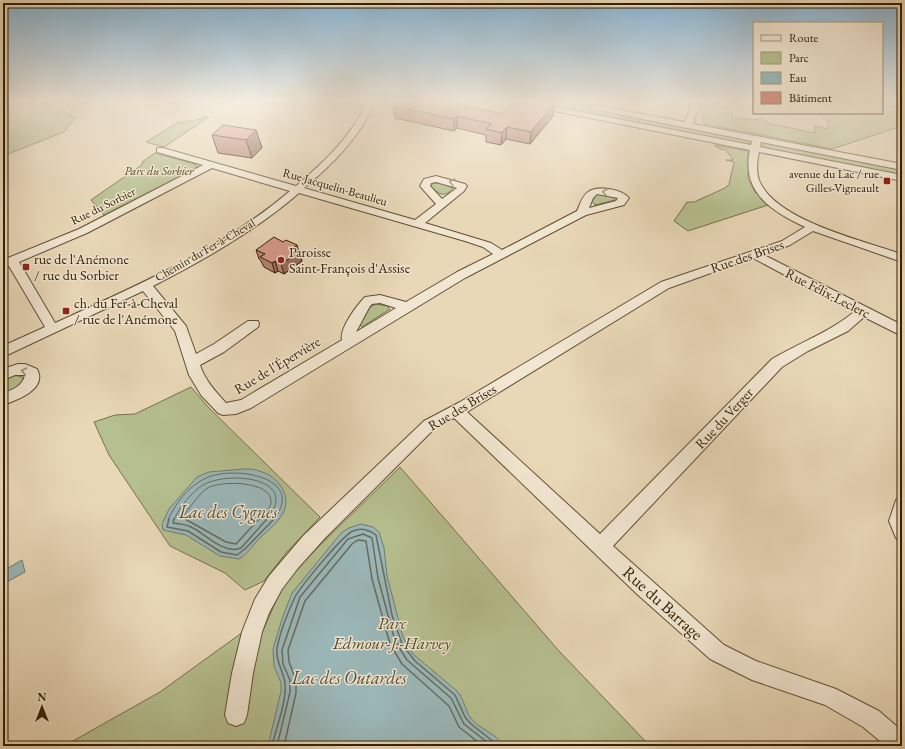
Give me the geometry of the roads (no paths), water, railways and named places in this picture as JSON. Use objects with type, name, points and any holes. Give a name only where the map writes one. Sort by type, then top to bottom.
[{"type":"street","name":"Chemin du Fer-à-Cheval","points":[[3,352],[145,285],[231,237],[298,190],[344,145],[350,137]]},
{"type":"street","points":[[696,137],[902,178]]},
{"type":"street","points":[[752,137],[902,167]]},
{"type":"street","points":[[757,138],[753,174],[759,189],[782,210],[812,226],[900,255]]},
{"type":"street","name":"Rue Jacquelin-Beaulieu","points":[[160,150],[506,251]]},
{"type":"street","name":"Rue du Sorbier","points":[[7,262],[93,227],[211,166]]},
{"type":"street","points":[[417,224],[442,204]]},
{"type":"street","name":"Rue de l'Épervière","points":[[145,285],[181,328],[197,378],[206,391],[223,408],[231,409],[246,404],[460,275],[582,213]]},
{"type":"street","name":"Rue des Brises","points":[[236,715],[243,665],[253,630],[263,605],[280,576],[309,542],[429,425],[665,285],[789,242],[812,226]]},
{"type":"street","name":"Rue Félix-Leclerc","points":[[754,254],[863,312],[902,330]]},
{"type":"street","points":[[7,262],[52,329]]},
{"type":"street","points":[[350,340],[348,338],[349,331],[362,307],[369,300],[377,299],[406,307]]},
{"type":"street","name":"Rue du Verger","points":[[601,545],[777,363],[803,347],[843,328],[863,312]]},
{"type":"street","points":[[193,362],[219,348],[253,324]]},
{"type":"street","points":[[3,375],[16,370],[26,370],[32,373],[32,378],[24,390],[3,399]]},
{"type":"street","name":"Rue du Barrage","points":[[456,410],[644,587],[717,652],[752,670],[828,696],[850,706],[880,725],[902,745]]},
{"type":"street","points":[[902,506],[898,521],[902,532]]},
{"type":"water","name":"Lac des Cygnes","points":[[244,469],[257,470],[273,477],[282,488],[286,501],[285,508],[280,519],[242,557],[239,559],[220,556],[186,535],[163,530],[162,524],[169,509],[197,477],[209,472]]},
{"type":"water","name":"Lac des Outardes","points":[[361,524],[373,527],[379,532],[384,548],[387,576],[403,637],[413,654],[458,692],[470,717],[478,725],[496,737],[503,746],[268,746],[281,691],[281,683],[274,666],[273,649],[292,593],[342,532]]},
{"type":"water","points":[[22,560],[25,572],[3,584],[3,571]]},
{"type":"place","name":"avenue du Lac / rue Gilles-Vigneault","points":[[887,181]]},
{"type":"place","name":"Paroisse Saint-François d'Assise","points":[[281,260]]},
{"type":"place","name":"rue de l'Anémone / rue du Sorbier","points":[[26,267]]},
{"type":"place","name":"ch. du Fer-à-Cheval / rue de l'Anémone","points":[[66,311]]},
{"type":"park label","name":"Parc du Sorbier","points":[[159,171]]},
{"type":"park label","name":"Parc Edmour-J.-Harvey","points":[[392,633]]}]
